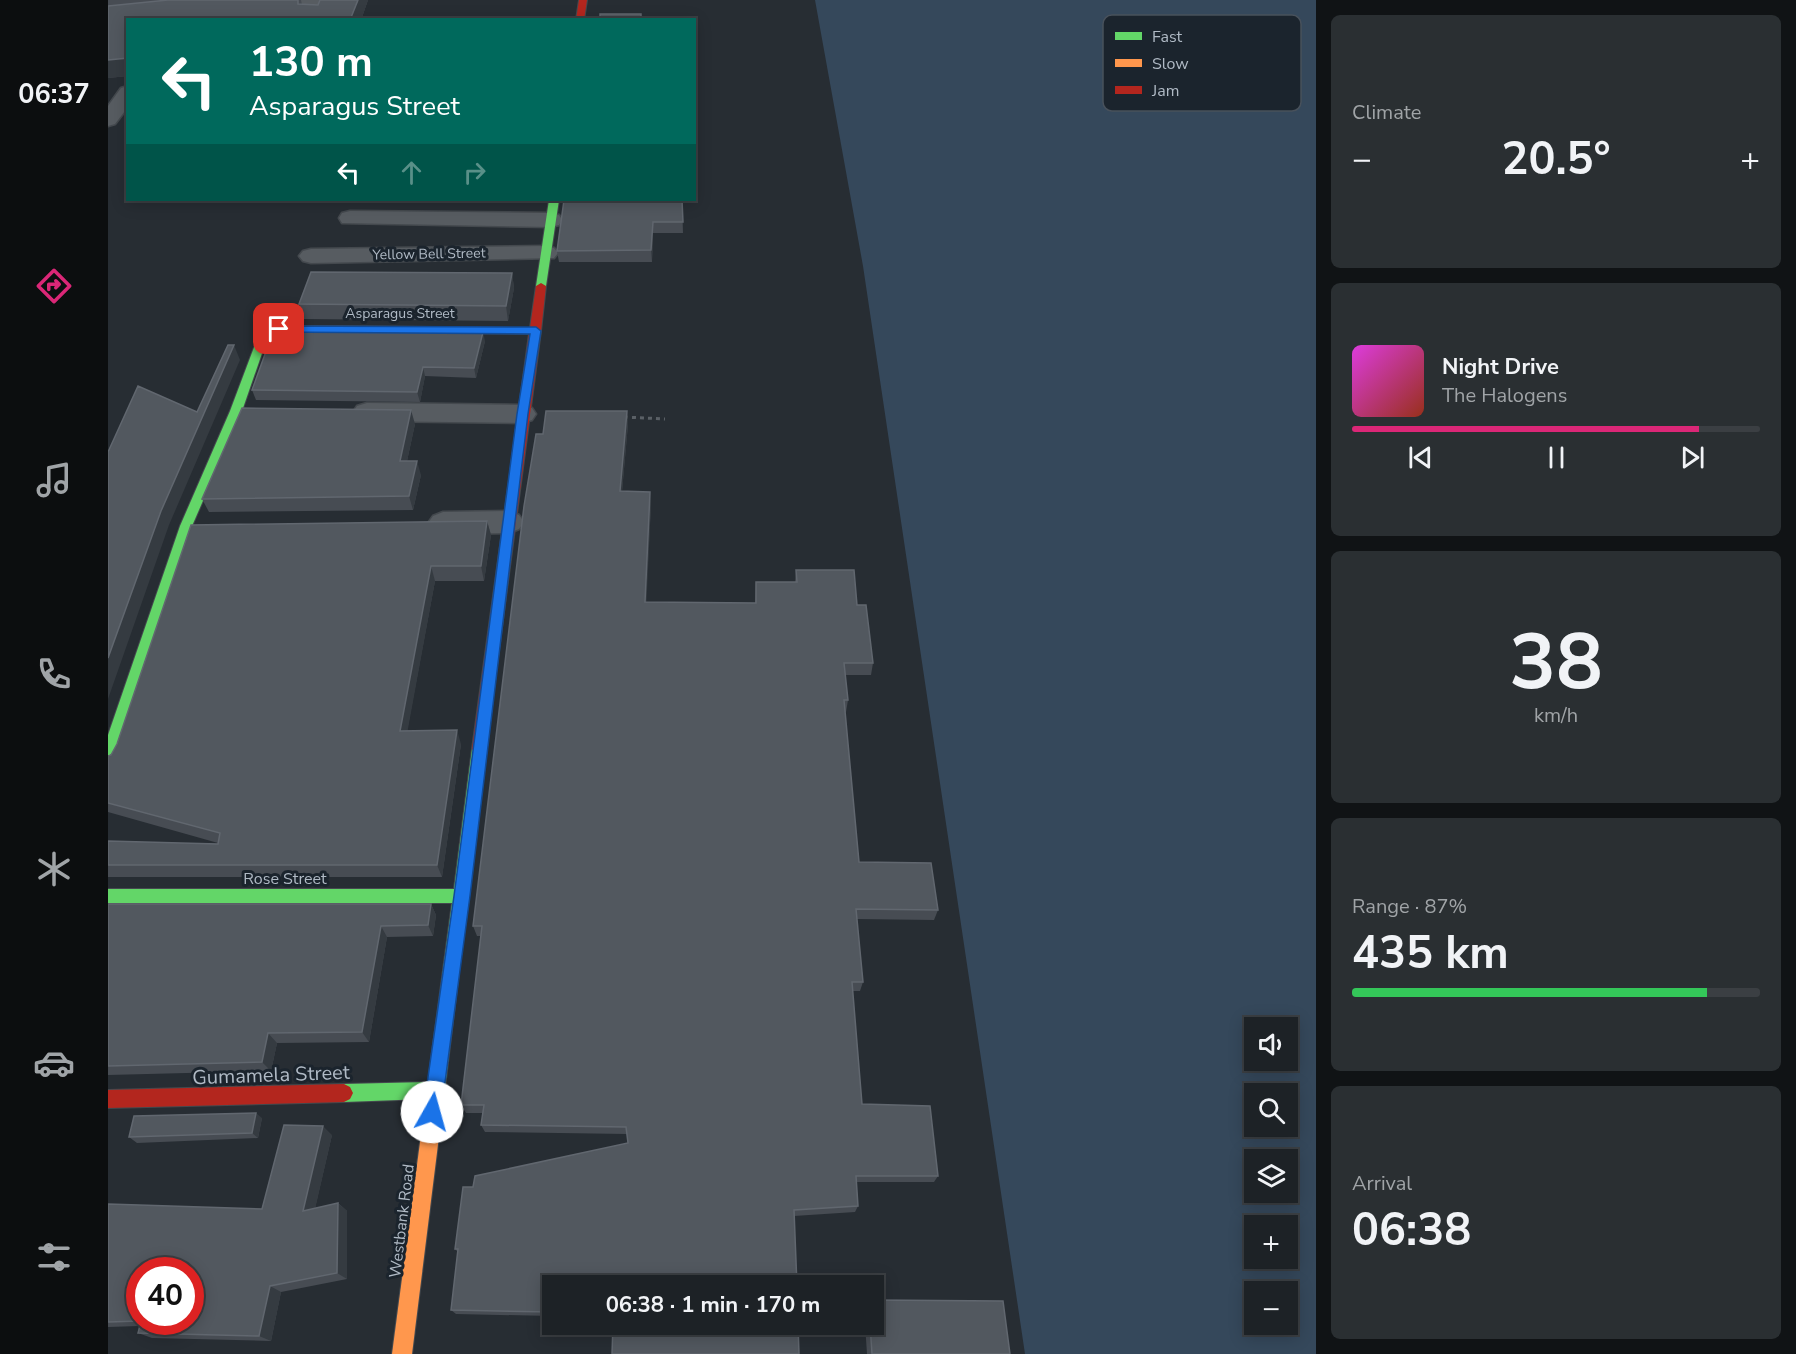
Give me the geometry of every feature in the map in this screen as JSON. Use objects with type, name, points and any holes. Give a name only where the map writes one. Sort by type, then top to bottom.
[{"type":"street","points":[[580,18],[583,0]]},
{"type":"street","points":[[236,6],[316,4],[318,5],[314,18]]},
{"type":"street","points":[[108,85],[126,83]]},
{"type":"street","points":[[108,120],[126,95]]},
{"type":"street","points":[[350,218],[552,210]]},
{"type":"street","name":"Westbank Road","points":[[402,1354],[522,414],[552,210]]},
{"type":"street","name":"Yellow Bell Street","points":[[311,256],[546,253]]},
{"type":"street","name":"Asparagus Street","points":[[186,526],[248,411],[264,334],[279,329],[536,331]]},
{"type":"street","points":[[342,412],[522,414]]},
{"type":"street","points":[[413,523],[509,522]]},
{"type":"street","points":[[108,756],[186,526],[222,525]]},
{"type":"street","name":"Rose Street","points":[[108,896],[462,896]]},
{"type":"street","name":"Gumamela Street","points":[[108,1099],[435,1090]]},
{"type":"path","points":[[617,417],[665,418]]},
{"type":"water","points":[[815,0],[1316,0],[1316,1354],[1025,1354],[863,266]]},
{"type":"building","points":[[168,0],[298,0],[298,4],[318,5],[320,0],[358,0],[351,18],[126,18],[126,58],[108,60],[108,6]]},
{"type":"building","points":[[600,14],[641,14],[641,18],[600,18]]},
{"type":"building","points":[[564,201],[682,201],[683,222],[653,222],[651,250],[557,251]]},
{"type":"building","points":[[311,272],[512,273],[506,306],[299,304]]},
{"type":"building","points":[[273,332],[483,332],[474,368],[423,367],[417,392],[252,390]]},
{"type":"building","points":[[228,345],[234,345],[161,511],[108,658],[108,452],[138,386],[197,412]]},
{"type":"building","points":[[242,408],[411,410],[400,461],[417,461],[409,496],[202,499]]},
{"type":"building","points":[[546,411],[627,411],[620,491],[650,492],[645,602],[756,603],[756,582],[797,582],[796,570],[854,570],[857,605],[866,605],[873,663],[844,663],[848,700],[844,700],[859,862],[931,863],[938,910],[856,909],[863,982],[852,982],[862,1104],[930,1106],[938,1176],[856,1176],[858,1206],[794,1210],[797,1275],[542,1275],[542,1312],[451,1310],[458,1249],[455,1249],[463,1187],[473,1187],[475,1176],[628,1143],[626,1127],[481,1125],[484,1105],[461,1105],[482,926],[473,926],[524,506],[536,434],[543,434]]},
{"type":"building","points":[[487,521],[481,566],[431,566],[400,731],[457,730],[437,865],[108,865],[108,841],[218,844],[220,833],[108,803],[108,756],[117,744],[191,525]]},
{"type":"building","points":[[108,904],[431,904],[428,925],[381,926],[362,1032],[268,1033],[262,1062],[108,1066]]},
{"type":"building","points":[[256,1113],[252,1133],[129,1137],[134,1116]]},
{"type":"building","points":[[284,1125],[323,1126],[303,1211],[338,1203],[337,1273],[270,1286],[259,1336],[204,1335],[204,1257],[126,1257],[126,1321],[108,1322],[108,1204],[262,1209]]},
{"type":"building","points":[[884,1300],[1003,1301],[1010,1354],[872,1354],[871,1335],[884,1335]]},
{"type":"building","points":[[613,1335],[798,1335],[799,1354],[612,1354]]},
{"type":"traffic: fast","points":[[541,286],[554,201]]},
{"type":"traffic: fast","points":[[108,756],[186,526],[236,411],[264,334],[279,329],[337,329]]},
{"type":"traffic: fast","points":[[433,1112],[479,749]]},
{"type":"traffic: fast","points":[[108,896],[462,896]]},
{"type":"traffic: fast","points":[[344,1093],[435,1090]]},
{"type":"traffic: slow","points":[[402,1354],[433,1112]]},
{"type":"traffic: jam","points":[[580,18],[583,0]]},
{"type":"traffic: jam","points":[[479,749],[541,286]]},
{"type":"traffic: jam","points":[[337,329],[536,331]]},
{"type":"traffic: jam","points":[[108,1099],[344,1093]]},
{"type":"route","points":[[279,329],[536,331],[522,414],[462,896],[432,1112]]}]
